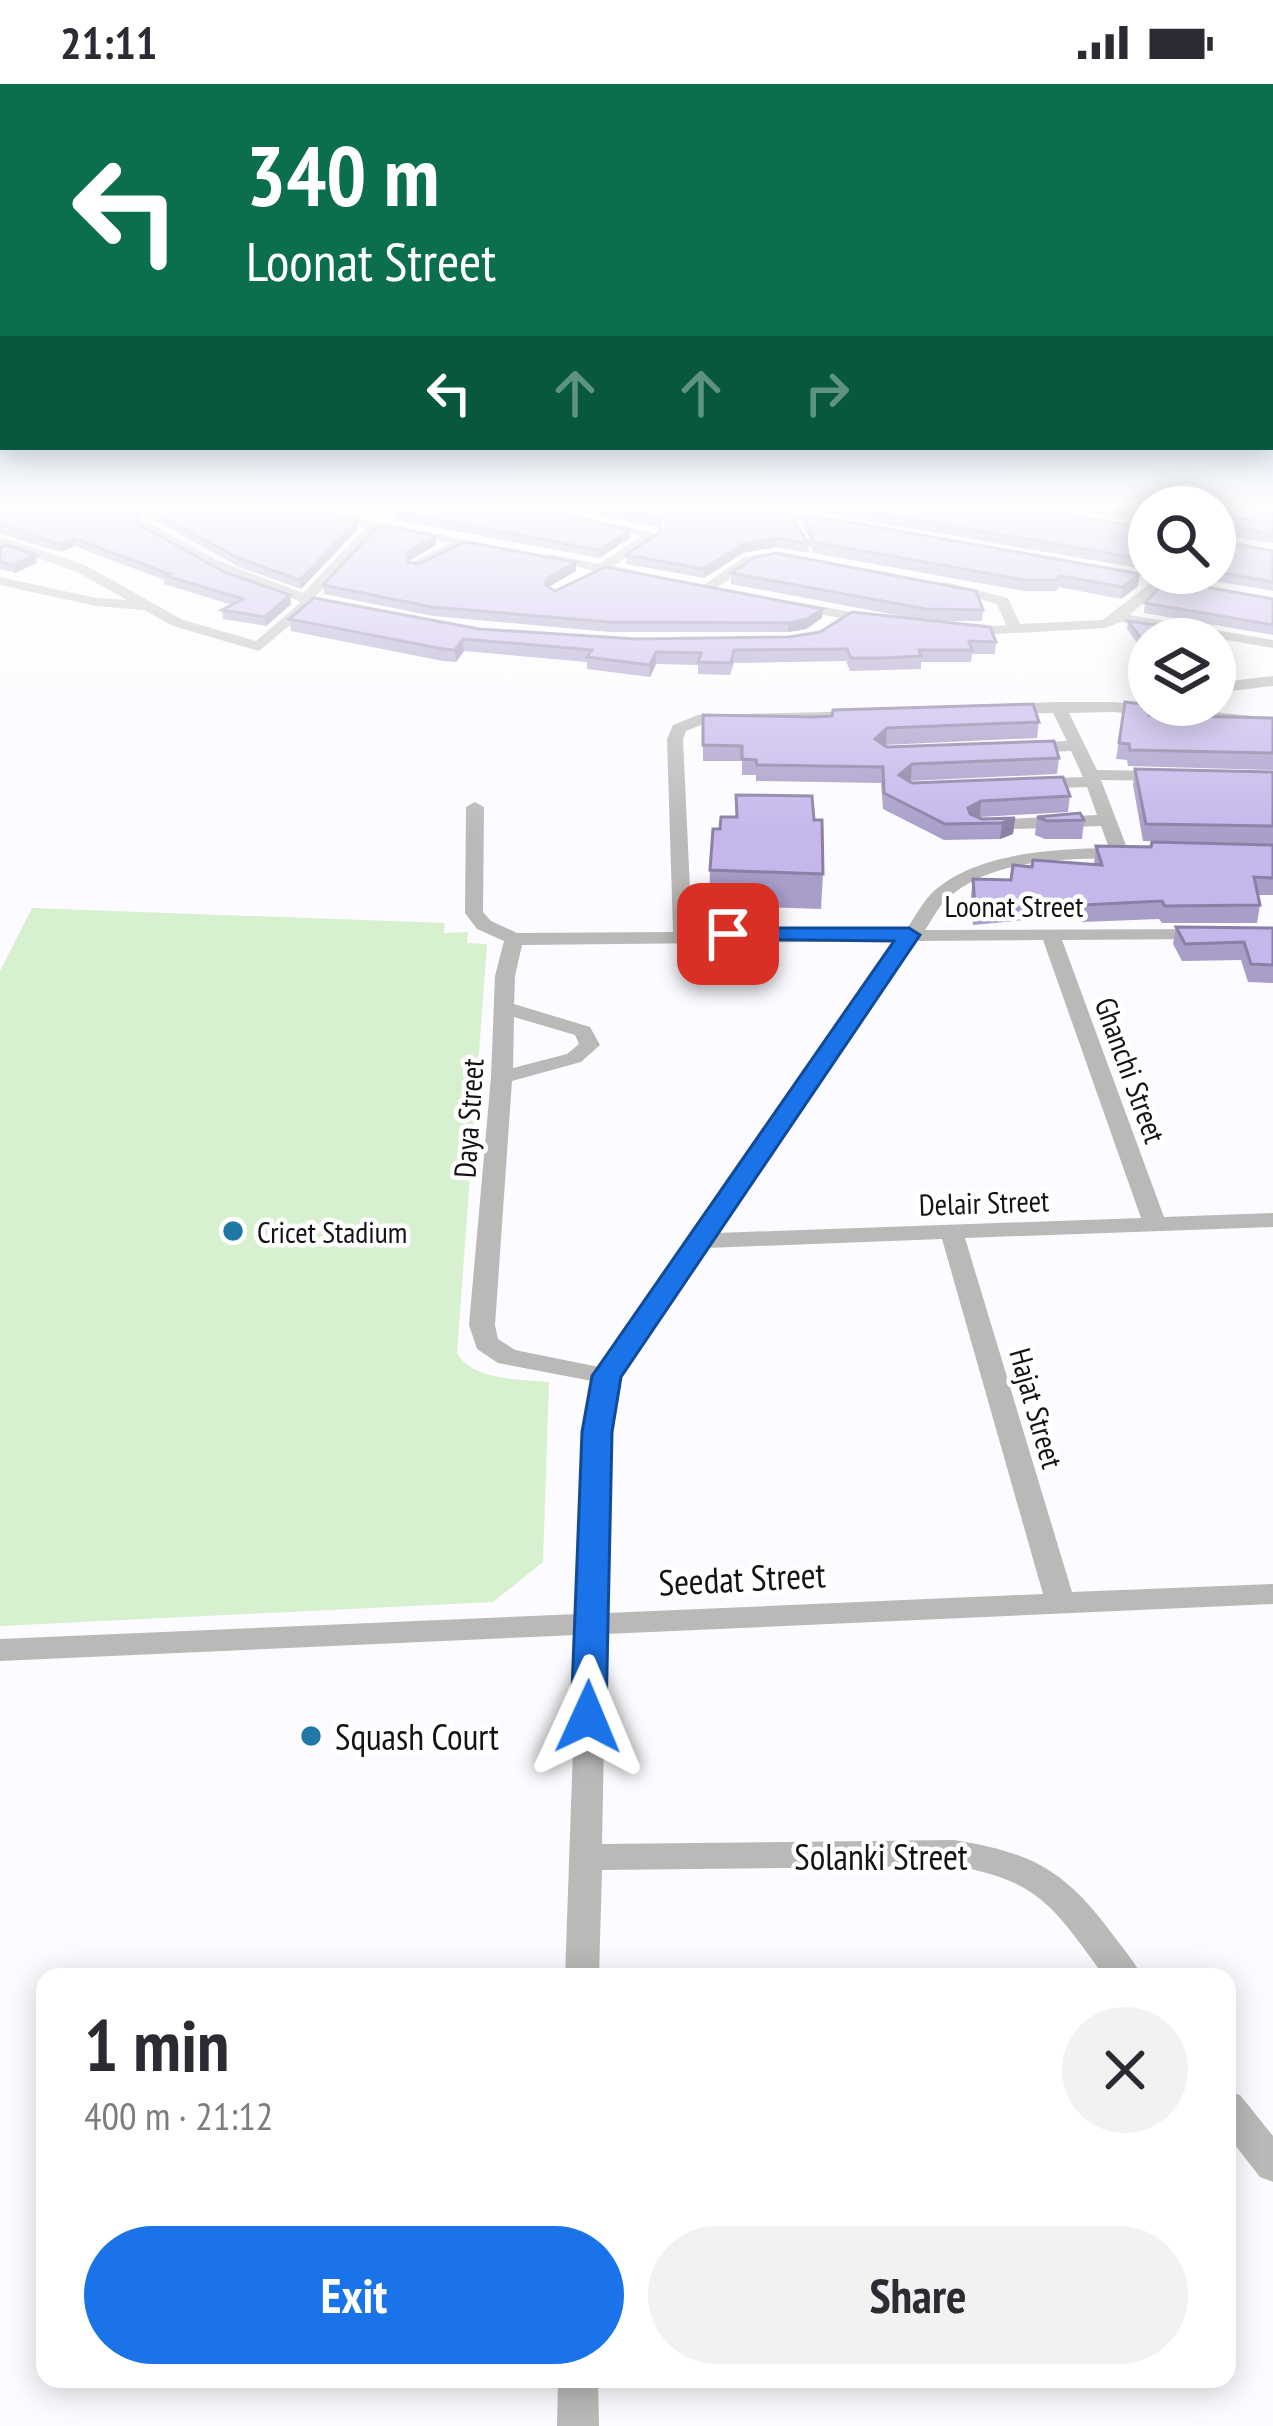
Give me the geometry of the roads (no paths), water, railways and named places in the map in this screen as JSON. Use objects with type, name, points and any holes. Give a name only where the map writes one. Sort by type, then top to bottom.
[{"type":"street","points":[[172,619],[194,630],[260,647],[288,619]]},
{"type":"street","points":[[819,633],[840,619]]},
{"type":"street","points":[[871,619],[886,622]]},
{"type":"street","points":[[1012,619],[1016,631]]},
{"type":"street","points":[[942,631],[1094,626],[1113,619]]},
{"type":"street","points":[[1132,619],[1273,644]]},
{"type":"street","points":[[1236,685],[1273,681]]},
{"type":"street","points":[[1114,707],[1128,704]]},
{"type":"street","points":[[1058,707],[1093,778],[1120,853]]},
{"type":"street","points":[[986,710],[1114,707],[1273,723]]},
{"type":"street","points":[[475,807],[474,913],[484,925],[514,939],[683,934],[679,728],[698,720],[890,713]]},
{"type":"street","points":[[994,749],[1076,746]]},
{"type":"street","points":[[1022,784],[1182,777]]},
{"type":"street","points":[[980,826],[1107,820]]},
{"type":"street","points":[[582,1968],[597,1432],[606,1376],[939,896],[969,879],[1046,856],[1163,853]]},
{"type":"street","name":"Loonat Street","points":[[683,934],[1228,933]]},
{"type":"street","name":"Ghanchi Street","points":[[1051,935],[1154,1226]]},
{"type":"street","name":"Daya Street","points":[[514,939],[504,1006],[482,1324],[486,1343],[507,1358],[606,1376]]},
{"type":"street","points":[[502,1077],[574,1058],[590,1045],[583,1031],[504,1006]]},
{"type":"street","name":"Delair Street","points":[[696,1241],[1273,1220]]},
{"type":"street","name":"Hajat Street","points":[[952,1233],[1060,1601]]},
{"type":"street","name":"Seedat Street","points":[[0,1650],[1273,1594]]},
{"type":"street","name":"Solanki Street","points":[[586,1857],[954,1853],[1001,1858],[1054,1886],[1118,1968]]},
{"type":"street","points":[[1236,2123],[1252,2152]]},
{"type":"street","points":[[578,2388],[578,2426]]},
{"type":"place","name":"Cricet Stadium","points":[[233,1231]]},
{"type":"place","name":"Squash Court","points":[[311,1736]]}]
